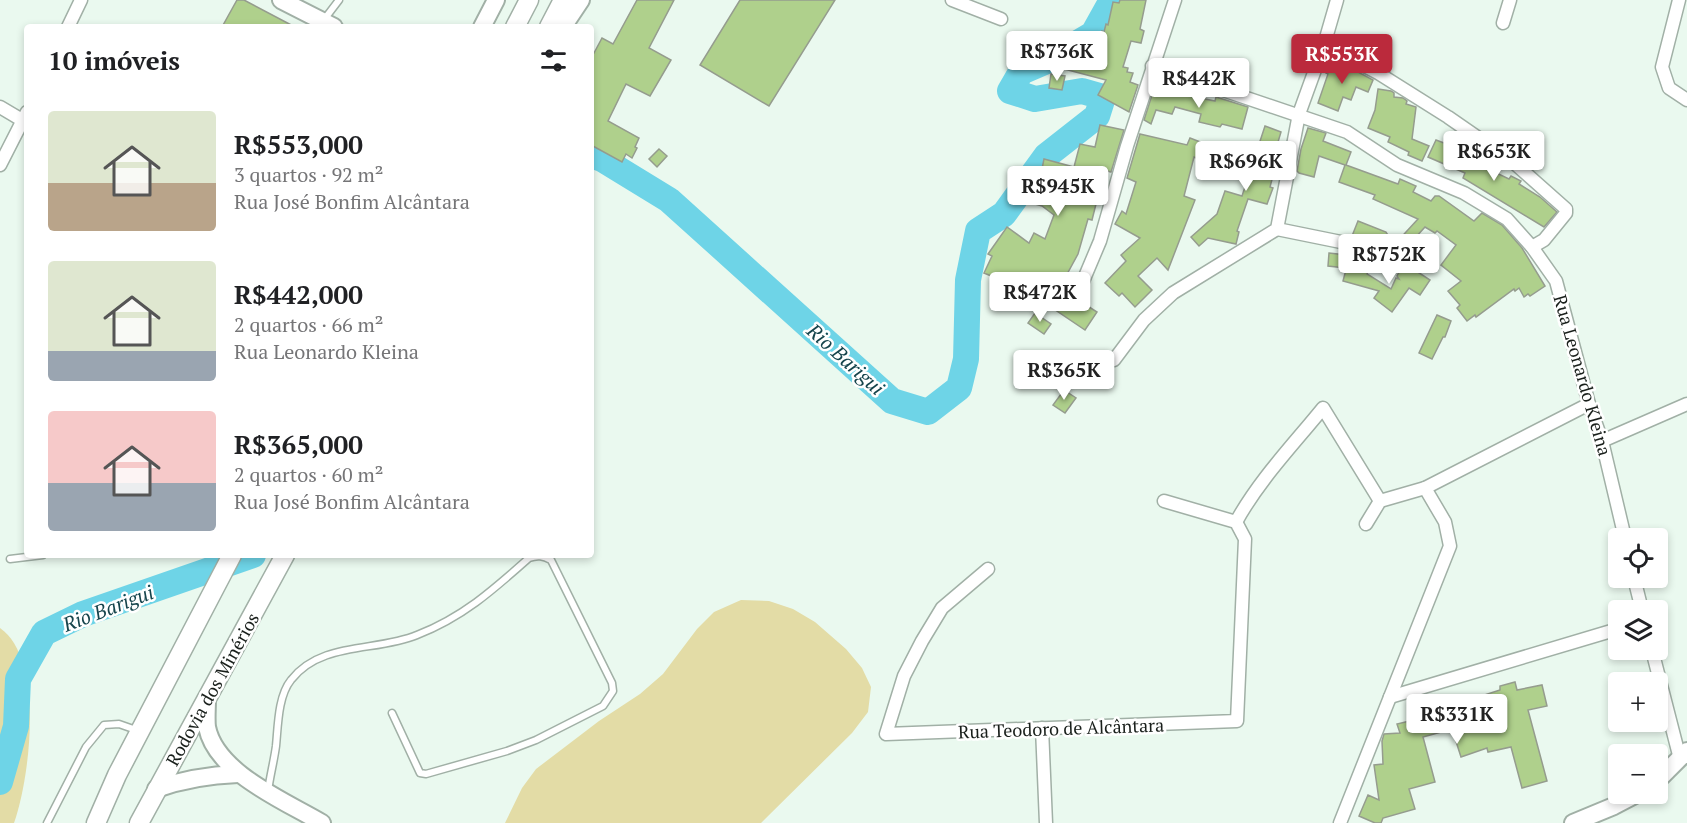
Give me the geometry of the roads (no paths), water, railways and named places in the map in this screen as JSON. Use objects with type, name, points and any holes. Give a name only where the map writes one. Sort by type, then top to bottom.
[{"type":"main road","points":[[281,0],[328,24]]},
{"type":"main road","points":[[484,24],[496,0]]},
{"type":"main road","points":[[517,24],[529,0]]},
{"type":"main road","points":[[551,24],[563,0]]},
{"type":"main road","points":[[565,24],[582,0]]},
{"type":"main road","points":[[96,823],[139,731],[230,558]]},
{"type":"main road","name":"Rodovia dos Minérios","points":[[139,823],[283,558]]},
{"type":"main road","points":[[207,699],[207,727],[218,753],[238,774],[322,823]]},
{"type":"main road","points":[[1668,770],[1684,755]]},
{"type":"main road","points":[[156,789],[191,778],[238,774]]},
{"type":"main road","points":[[1573,823],[1618,804]]},
{"type":"street","points":[[69,24],[81,0]]},
{"type":"street","points":[[952,0],[1001,19]]},
{"type":"street","points":[[1081,286],[1100,241],[1152,66],[1175,0]]},
{"type":"street","points":[[1276,229],[1299,114],[1324,45],[1337,0]]},
{"type":"street","points":[[1503,23],[1510,0]]},
{"type":"street","points":[[1679,0],[1662,67],[1666,82],[1682,98]]},
{"type":"street","points":[[1324,45],[1378,73],[1448,117],[1513,162],[1566,209],[1566,213],[1544,240],[1532,247]]},
{"type":"street","name":"Rua Leonardo Kleina","points":[[1152,66],[1347,132],[1397,165],[1464,193],[1507,219],[1532,247],[1556,281],[1602,441],[1623,528]]},
{"type":"street","points":[[0,107],[24,118]]},
{"type":"street","points":[[0,165],[24,123]]},
{"type":"street","points":[[1114,360],[1144,320],[1173,293],[1276,229],[1341,242],[1377,256]]},
{"type":"street","points":[[1366,524],[1380,501],[1425,488],[1590,404]]},
{"type":"street","points":[[1602,441],[1687,404]]},
{"type":"street","points":[[1164,501],[1236,522],[1266,476],[1323,408],[1380,501]]},
{"type":"street","points":[[1340,823],[1450,546],[1445,522],[1425,488]]},
{"type":"street","name":"Rua Teodoro de Alcântara","points":[[988,569],[942,608],[904,676],[886,734],[1236,722],[1245,539],[1236,522]]},
{"type":"street","points":[[1390,697],[1608,632]]},
{"type":"street","points":[[1655,660],[1684,755]]},
{"type":"street","points":[[1042,728],[1046,823]]},
{"type":"lane","points":[[328,24],[339,0]]},
{"type":"lane","points":[[10,559],[24,557]]},
{"type":"lane","points":[[268,791],[276,747],[279,711],[290,681],[309,663],[335,653],[416,636],[478,603],[530,558]]},
{"type":"lane","points":[[392,713],[420,772],[426,774],[507,751],[536,740],[603,705],[613,691],[612,683],[551,560],[547,558]]},
{"type":"lane","points":[[47,823],[86,747],[104,725],[119,724],[139,731]]},
{"type":"waterway","name":"Rio Barigui","points":[[594,156],[669,200],[892,401],[928,412],[959,388],[966,359],[968,280],[978,231],[1004,214],[1046,156],[1097,116],[1103,97],[1082,91],[1035,99],[1010,91],[1021,72],[1049,60],[1093,34],[1112,0]]},
{"type":"waterway","name":"Rio Barigui","points":[[0,782],[16,726],[18,679],[44,633],[83,614],[244,558]]}]
